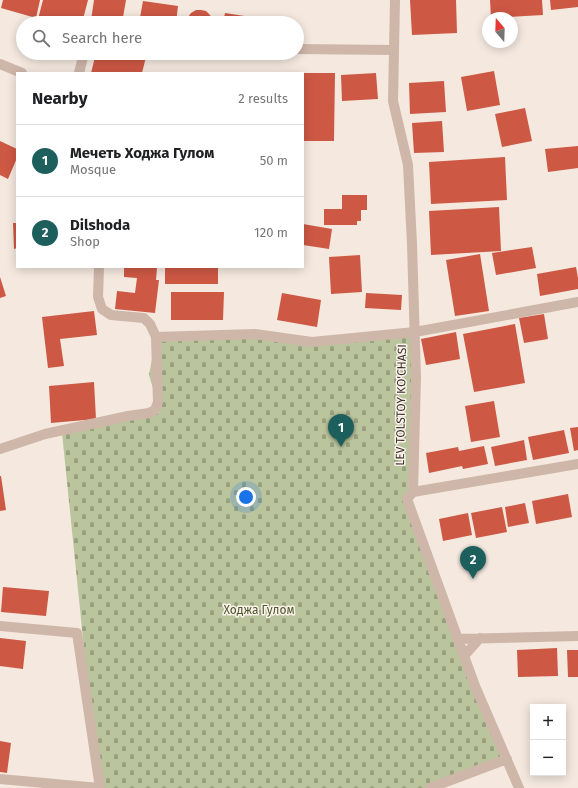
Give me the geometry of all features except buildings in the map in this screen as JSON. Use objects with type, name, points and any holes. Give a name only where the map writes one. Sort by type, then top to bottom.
[{"type":"street","name":"LEV TOLSTOY KO'CHASI","points":[[395,0],[393,101],[408,165],[415,332],[416,377],[413,492],[407,499],[475,686],[519,788]]},
{"type":"street","points":[[304,49],[394,50]]},
{"type":"street","points":[[79,72],[82,60]]},
{"type":"street","points":[[0,64],[20,72]]},
{"type":"street","points":[[0,449],[45,434],[155,410],[158,402],[156,337],[150,324],[144,318],[111,315],[102,309],[98,297],[98,268]]},
{"type":"street","points":[[156,337],[255,334],[312,342],[415,332],[578,302]]},
{"type":"street","points":[[413,492],[578,464]]},
{"type":"street","points":[[0,626],[77,633],[100,788],[0,779]]},
{"type":"street","points":[[458,639],[578,636]]},
{"type":"street","points":[[464,656],[480,638]]},
{"type":"street","points":[[430,788],[507,759]]},
{"type":"green space","name":"Ходжа Гулом","points":[[415,332],[415,426],[407,499],[507,759],[430,788],[104,788],[91,717],[62,433],[160,412],[149,375],[156,337],[327,340]]},
{"type":"place","name":"Мечеть Ходжа Гулом","points":[[341,447]]},
{"type":"place","name":"Dilshoda","points":[[473,579]]}]
